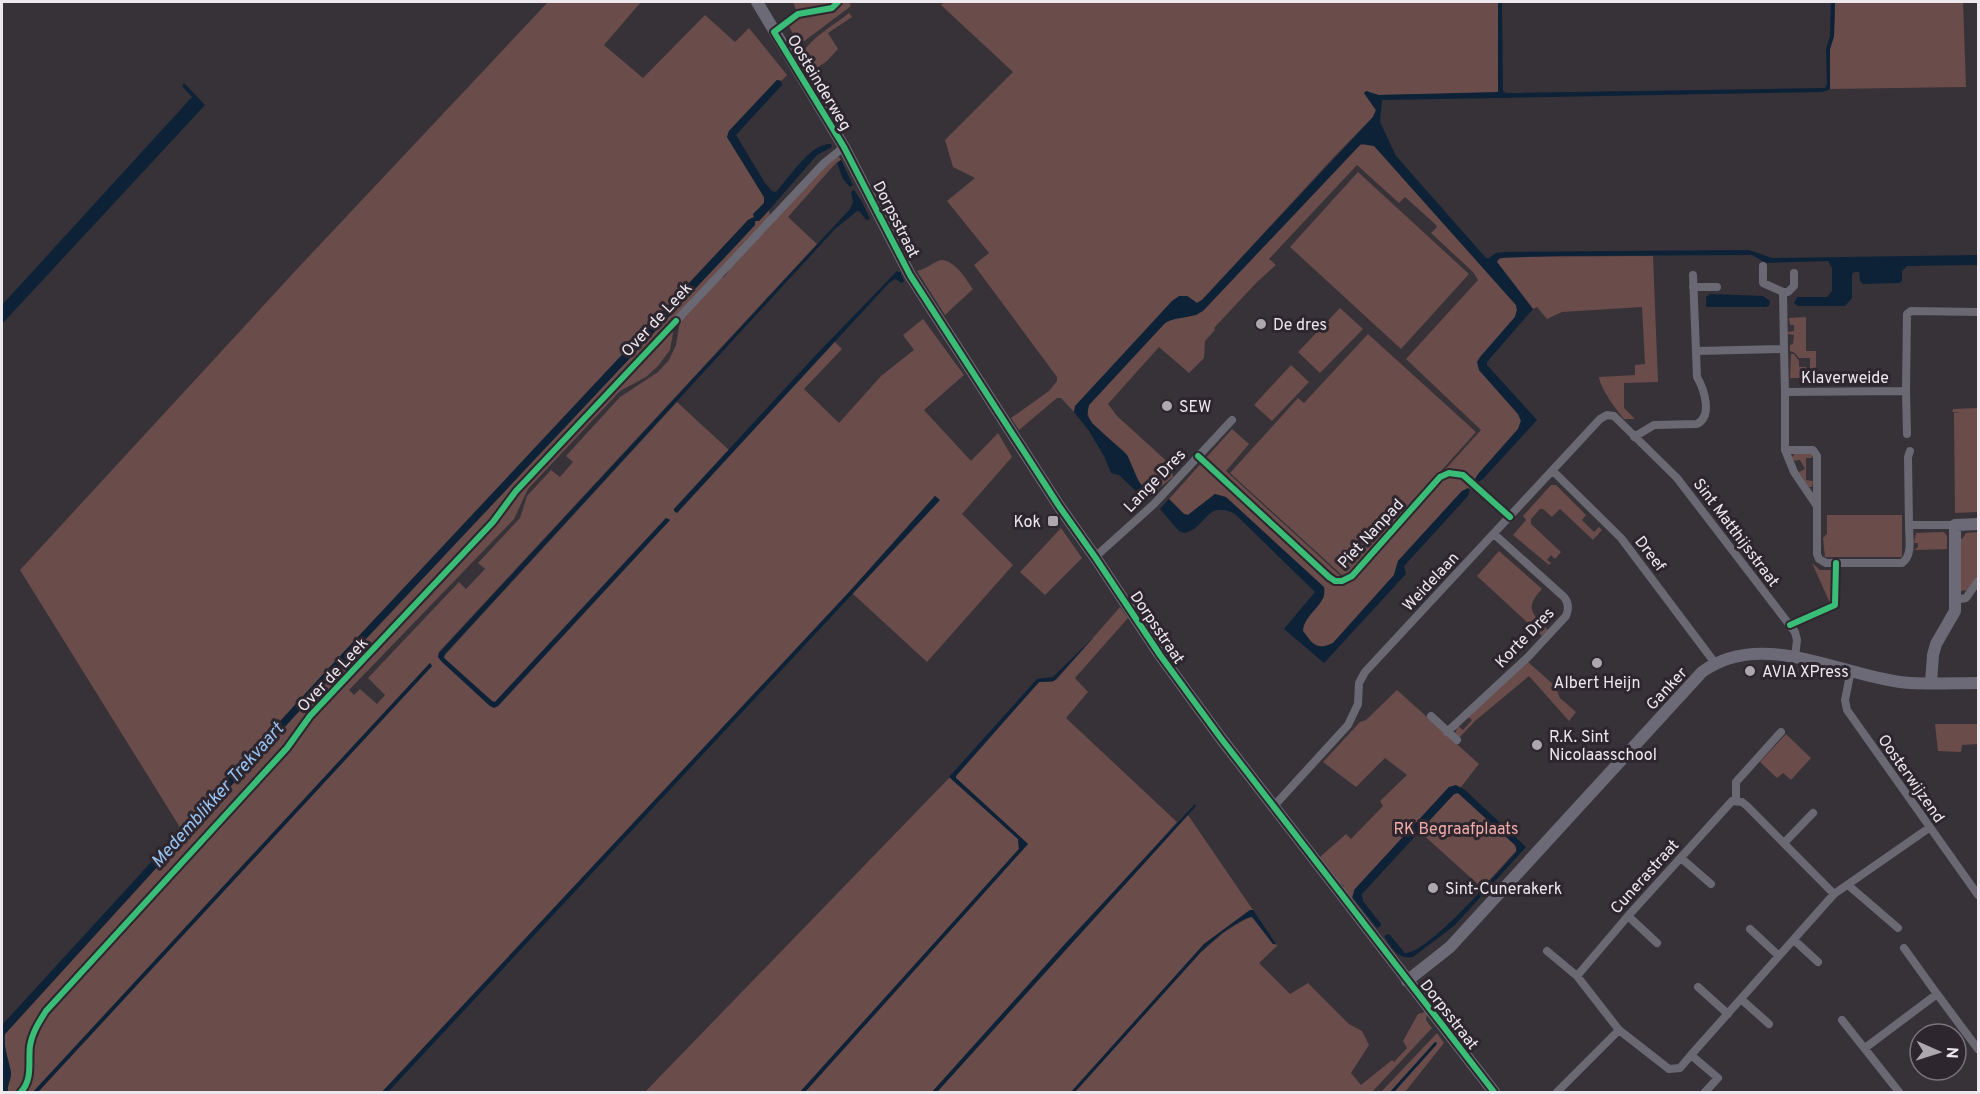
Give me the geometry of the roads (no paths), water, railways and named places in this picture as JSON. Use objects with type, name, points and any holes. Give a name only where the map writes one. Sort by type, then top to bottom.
[{"type":"street","name":"Oosteinderweg","points":[[757,2],[844,147]]},
{"type":"street","name":"Over de Leek","points":[[676,321],[824,163],[844,147]]},
{"type":"street","name":"Dorpsstraat","points":[[844,147],[910,275],[936,318],[1160,655],[1273,807],[1494,1092]]},
{"type":"street","points":[[1763,266],[1763,283],[1783,292],[1788,292],[1794,286],[1794,273]]},
{"type":"street","points":[[1634,437],[1654,425],[1697,424],[1705,417],[1704,390],[1697,377],[1693,275]]},
{"type":"street","points":[[1693,287],[1717,287]]},
{"type":"street","name":"Klaverweide","points":[[1783,292],[1785,450]]},
{"type":"street","name":"Klaverweide","points":[[1906,434],[1907,314],[1911,311],[1978,312]]},
{"type":"street","points":[[1697,351],[1784,349]]},
{"type":"street","name":"Klaverweide","points":[[1785,392],[1906,391]]},
{"type":"street","name":"Weidelaan","points":[[1273,807],[1348,725],[1358,704],[1359,683],[1365,672],[1606,415],[1614,416],[1634,437]]},
{"type":"street","name":"Lange Dres","points":[[1095,557],[1154,504],[1232,420]]},
{"type":"street","name":"Sint Matthijsstraat","points":[[1634,437],[1677,478],[1790,625],[1797,640],[1795,657]]},
{"type":"street","points":[[1817,506],[1794,472],[1785,450],[1813,450],[1816,453],[1817,506],[1817,554],[1823,563],[1902,562],[1908,558],[1909,554],[1908,457],[1911,451]]},
{"type":"street","name":"Dreef","points":[[1553,471],[1621,538],[1715,663]]},
{"type":"street","points":[[1909,525],[1978,524]]},
{"type":"street","points":[[1931,683],[1936,644],[1954,614],[1955,525]]},
{"type":"street","name":"Korte Dres","points":[[1447,732],[1528,657],[1568,612],[1568,605],[1564,597],[1494,534]]},
{"type":"street","points":[[1955,600],[1966,598],[1978,581]]},
{"type":"street","name":"Ganker","points":[[1407,981],[1450,947],[1702,672],[1715,663],[1749,655],[1795,657],[1900,682],[1978,683]]},
{"type":"street","name":"Oosterwijzend","points":[[1851,670],[1845,700],[1847,710],[1978,895]]},
{"type":"street","points":[[1431,716],[1457,740]]},
{"type":"street","points":[[1781,732],[1736,782],[1736,800],[1747,806],[1785,842],[1834,894]]},
{"type":"street","name":"Cunerastraat","points":[[1577,976],[1727,804],[1736,800]]},
{"type":"street","points":[[1785,842],[1813,813]]},
{"type":"street","points":[[1547,951],[1577,976],[1619,1030],[1669,1069],[1680,1068],[1834,894],[1929,828]]},
{"type":"street","points":[[1681,858],[1710,884]]},
{"type":"street","points":[[1848,885],[1898,928]]},
{"type":"street","points":[[1628,916],[1657,943]]},
{"type":"street","points":[[1750,929],[1779,956]]},
{"type":"street","points":[[1794,940],[1818,962]]},
{"type":"street","points":[[1904,948],[1978,1049]]},
{"type":"street","points":[[1698,987],[1728,1014]]},
{"type":"street","points":[[1865,1048],[1937,994]]},
{"type":"street","points":[[1742,999],[1769,1024]]},
{"type":"street","points":[[1842,1020],[1899,1092]]},
{"type":"street","points":[[1557,1092],[1619,1030]]},
{"type":"street","points":[[1692,1055],[1718,1078],[1705,1092]]},
{"type":"water","points":[[1498,2],[1502,2],[1503,91],[1506,93],[1825,88],[1831,2],[1835,2],[1834,36],[1830,49],[1830,88],[1822,92],[1382,100],[1380,122],[1396,156],[1486,258],[1505,252],[1749,250],[1772,258],[1978,255],[1978,265],[1907,266],[1902,271],[1902,281],[1899,283],[1863,284],[1860,281],[1859,272],[1854,272],[1852,298],[1845,306],[1798,306],[1794,303],[1797,297],[1827,297],[1832,291],[1832,268],[1828,261],[1766,263],[1752,255],[1499,258],[1497,262],[1533,309],[1487,362],[1487,365],[1537,420],[1478,482],[1475,479],[1478,474],[1518,429],[1521,421],[1518,414],[1479,370],[1477,362],[1515,317],[1516,305],[1374,146],[1361,144],[1203,311],[1165,323],[1089,405],[1087,415],[1092,423],[1127,455],[1139,482],[1150,495],[1147,498],[1140,495],[1119,475],[1111,473],[1089,431],[1074,412],[1075,406],[1172,301],[1179,296],[1187,296],[1197,303],[1202,300],[1373,117],[1376,110],[1364,93],[1366,91],[1379,95],[1498,92]]},
{"type":"water","name":"Medemblikker Trekvaart","points":[[777,80],[781,81],[782,85],[736,135],[765,183],[776,192],[808,155],[823,145],[831,144],[832,147],[817,155],[759,221],[755,221],[755,225],[332,675],[5,1034],[5,1049],[11,1073],[8,1092],[2,1092],[2,1025],[327,670],[748,220],[754,217],[753,214],[764,203],[764,197],[727,137],[729,131]]},
{"type":"water","points":[[184,83],[205,105],[2,324],[2,305],[192,97],[182,86]]},
{"type":"water","points":[[841,160],[853,185],[850,187],[843,179],[837,163]]},
{"type":"water","points":[[854,190],[870,219],[866,220],[857,211],[835,229],[445,654],[444,658],[495,702],[666,518],[670,520],[498,706],[494,708],[490,706],[442,662],[438,657],[439,653],[850,209],[853,202],[851,192]]},
{"type":"water","points":[[897,271],[900,272],[904,281],[902,283],[895,279],[889,283],[677,513],[674,511],[813,358]]},
{"type":"water","points":[[1710,294],[1763,296],[1770,301],[1769,306],[1766,307],[1706,307],[1706,297]]},
{"type":"water","points":[[1468,488],[1470,490],[1468,496],[1404,566],[1406,574],[1324,663],[1284,629],[1315,592],[1235,514],[1225,510],[1212,512],[1192,530],[1184,533],[1179,531],[1160,509],[1169,499],[1184,514],[1188,515],[1215,494],[1226,497],[1324,587],[1323,599],[1307,619],[1303,631],[1312,643],[1323,646],[1333,643],[1394,575],[1398,561],[1462,491]]},
{"type":"water","points":[[935,496],[940,500],[388,1092],[382,1092],[850,591]]},
{"type":"water","points":[[1094,637],[1054,681],[1039,682],[956,776],[1028,844],[805,1092],[800,1092],[1019,849],[1018,839],[949,777],[1037,679],[1053,677]]},
{"type":"water","points":[[430,663],[432,666],[38,1092],[33,1092]]},
{"type":"water","points":[[1456,785],[1465,790],[1526,847],[1455,925],[1413,957],[1403,957],[1396,952],[1384,936],[1389,934],[1405,953],[1416,950],[1463,910],[1517,851],[1515,845],[1458,793],[1454,794],[1362,894],[1363,901],[1381,924],[1377,928],[1353,898],[1354,890],[1449,787]]},
{"type":"water","points":[[1195,804],[1196,806],[937,1092],[932,1092],[1063,946]]},
{"type":"water","points":[[1253,910],[1276,944],[1273,944],[1252,917],[1238,922],[1224,932],[1200,953],[1075,1092],[1071,1092],[1204,944]]},
{"type":"water","points":[[1435,1042],[1436,1045],[1394,1092],[1390,1092]]},
{"type":"place","name":"De dres","points":[[1261,324]]},
{"type":"place","name":"SEW","points":[[1167,406]]},
{"type":"place","name":"Kok","points":[[1053,521]]},
{"type":"place","name":"Albert Heijn","points":[[1597,663]]},
{"type":"place","name":"AVIA XPress","points":[[1750,671]]},
{"type":"place","name":"R.K. Sint Nicolaasschool","points":[[1537,745]]},
{"type":"place","name":"Sint-Cunerakerk","points":[[1433,888]]},
{"type":"park label","name":"RK Begraafplaats","points":[[1456,828]]}]
